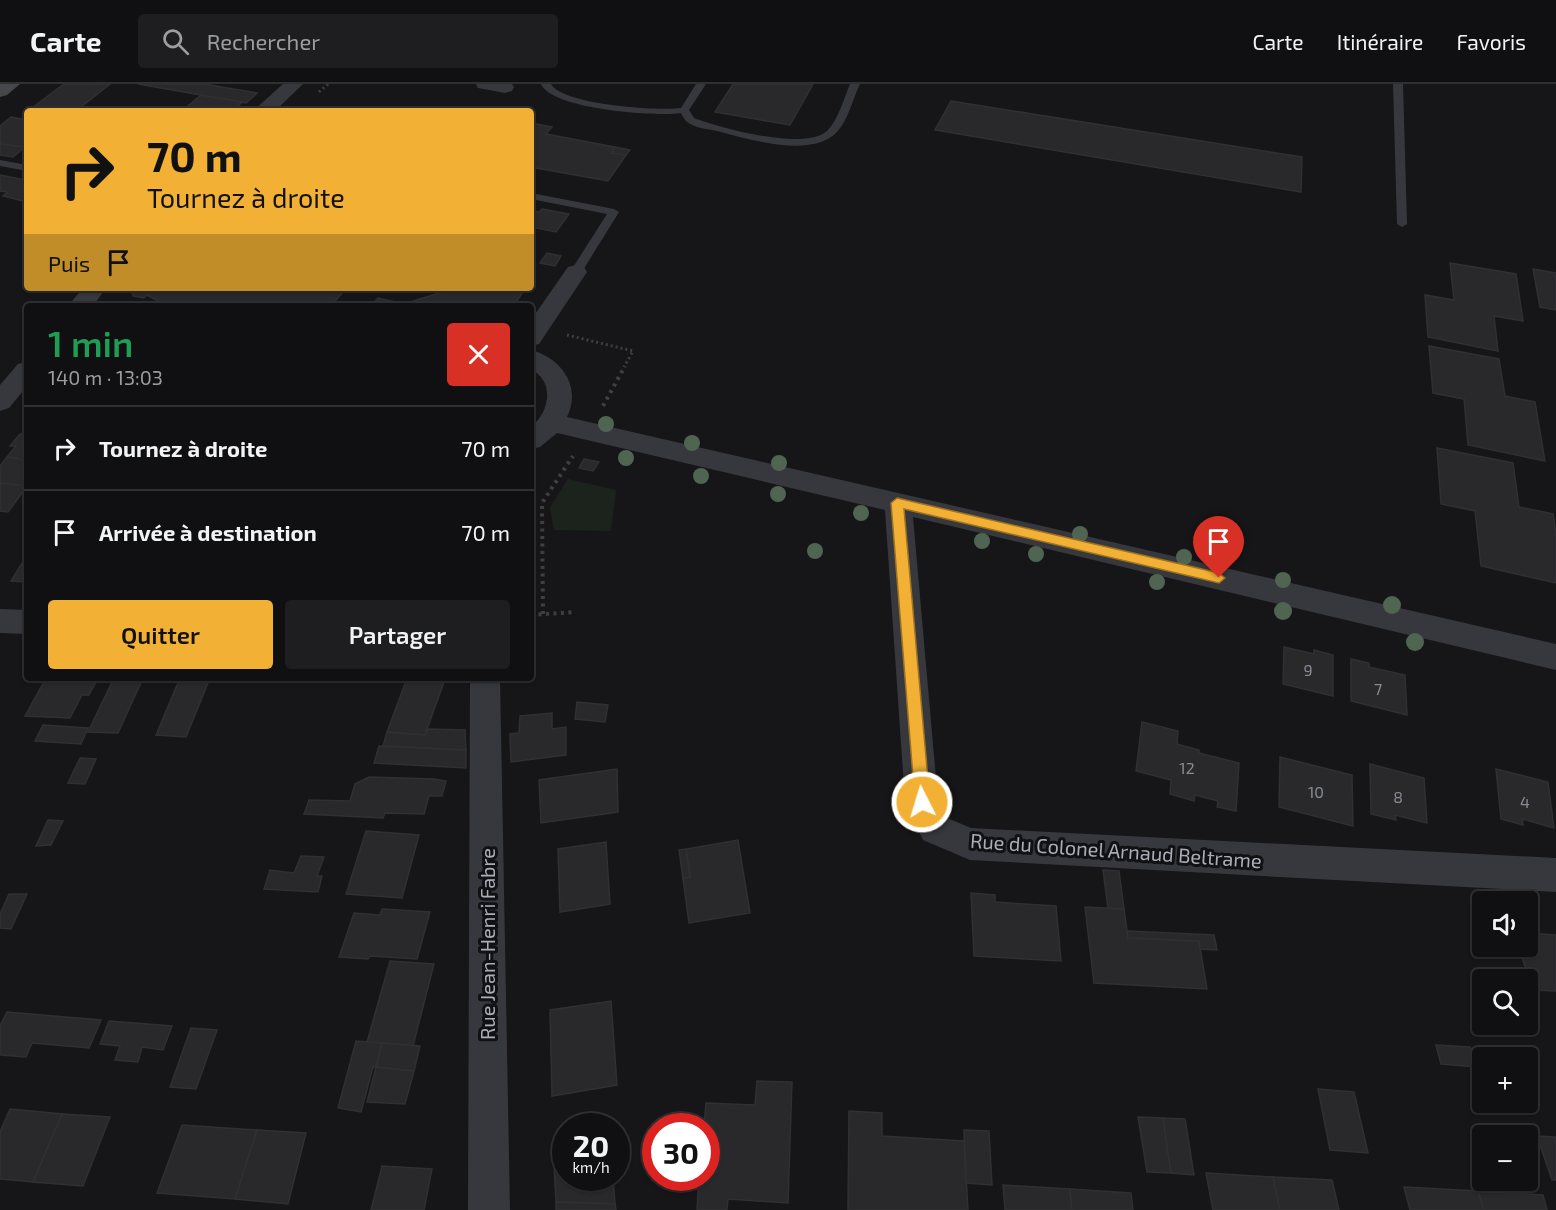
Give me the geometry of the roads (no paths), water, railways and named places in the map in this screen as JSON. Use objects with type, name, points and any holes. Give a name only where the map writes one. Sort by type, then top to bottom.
[{"type":"main road","points":[[0,91],[10,84]]},
{"type":"street","points":[[266,108],[294,84]]},
{"type":"street","points":[[486,84],[505,87]]},
{"type":"street","points":[[534,334],[576,272]]},
{"type":"street","points":[[82,303],[92,291]]},
{"type":"street","points":[[534,358],[554,373],[561,388],[560,405],[541,431],[897,503],[1556,657]]},
{"type":"street","points":[[0,402],[24,374]]},
{"type":"street","name":"Rue du Colonel Arnaud Beltrame","points":[[897,503],[922,802],[936,829],[970,844],[1556,875]]},
{"type":"street","points":[[0,621],[24,622]]},
{"type":"street","name":"Rue Jean-Henri Fabre","points":[[485,681],[489,1210]]},
{"type":"lane","points":[[546,84],[548,89],[559,95],[637,113],[665,114],[684,110],[701,84]]},
{"type":"lane","points":[[684,110],[690,120],[703,125],[793,142],[815,141],[830,134],[855,84]]},
{"type":"lane","points":[[1398,84],[1402,224]]},
{"type":"lane","points":[[0,163],[24,167]]},
{"type":"lane","points":[[534,197],[614,213],[576,272]]}]
